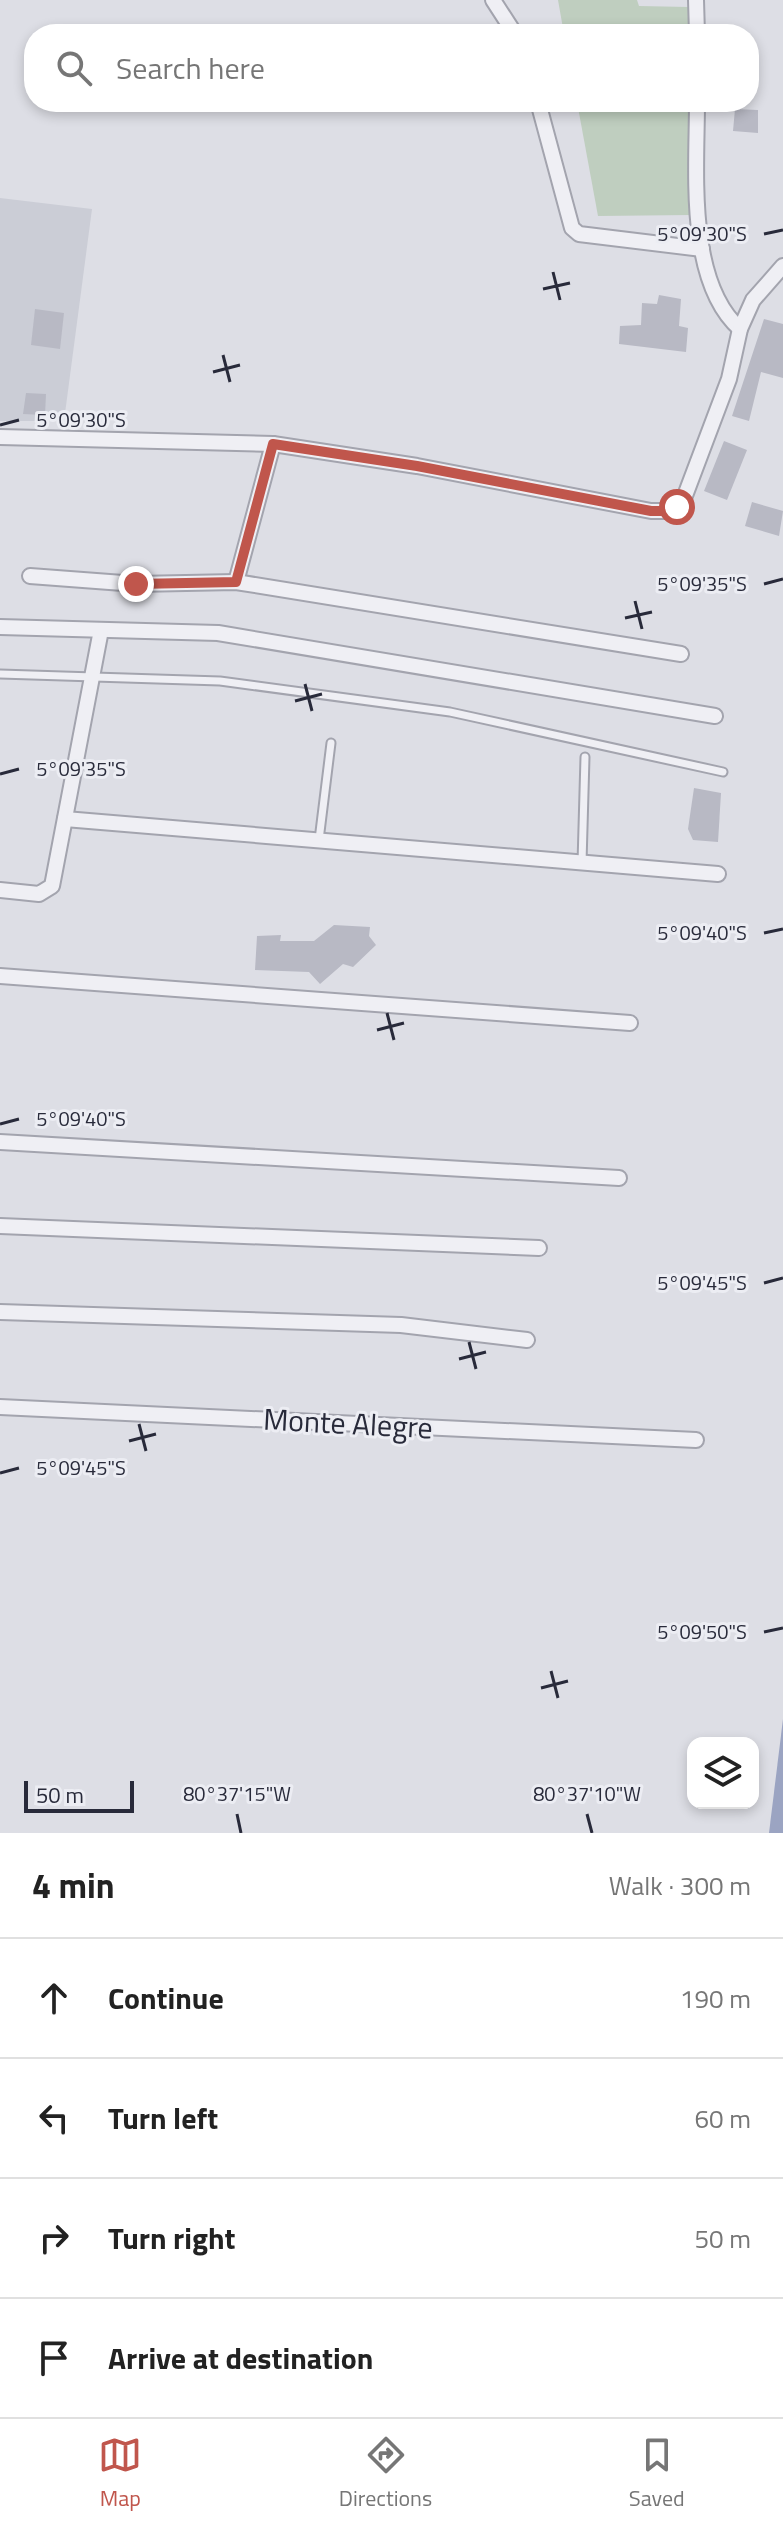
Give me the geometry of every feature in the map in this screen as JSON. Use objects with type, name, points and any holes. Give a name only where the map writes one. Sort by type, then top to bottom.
[{"type":"street","points":[[493,0],[509,24]]},
{"type":"street","points":[[696,0],[697,24]]},
{"type":"street","points":[[541,112],[572,228],[579,234],[702,249]]},
{"type":"street","points":[[697,112],[698,225],[702,249],[725,316],[740,329]]},
{"type":"street","points":[[0,437],[208,439],[273,444],[417,466],[651,511],[671,511],[683,501],[729,379],[740,329],[753,300],[783,266]]},
{"type":"street","points":[[236,582],[273,444]]},
{"type":"street","points":[[30,576],[136,584],[236,582],[681,654]]},
{"type":"street","points":[[0,627],[176,629],[218,633],[715,716]]},
{"type":"street","points":[[0,890],[39,894],[50,889],[101,630]]},
{"type":"street","points":[[65,819],[718,874]]},
{"type":"street","points":[[0,976],[630,1023]]},
{"type":"street","points":[[0,1142],[619,1178]]},
{"type":"street","points":[[0,1226],[539,1248]]},
{"type":"street","points":[[0,1312],[401,1325],[527,1340]]},
{"type":"street","name":"Monte Alegre","points":[[0,1407],[696,1440]]},
{"type":"lane","points":[[0,674],[220,681],[450,712],[723,772]]},
{"type":"lane","points":[[319,840],[331,743]]},
{"type":"lane","points":[[582,863],[585,757]]},
{"type":"shaded area","points":[[0,198],[92,209],[64,421],[0,421]]},
{"type":"green space","points":[[558,0],[637,0],[639,6],[689,7],[689,24],[562,24]]},
{"type":"green space","points":[[579,112],[690,112],[691,215],[598,216]]},
{"type":"water","points":[[783,1719],[783,1833],[769,1833]]},
{"type":"building","points":[[735,112],[758,112],[758,133],[733,131]]},
{"type":"building","points":[[659,295],[681,299],[679,326],[688,328],[686,352],[619,344],[620,326],[641,325],[642,303],[657,304]]},
{"type":"building","points":[[35,309],[64,313],[60,349],[31,345]]},
{"type":"building","points":[[764,319],[783,324],[783,378],[761,372],[749,421],[732,416]]},
{"type":"building","points":[[26,393],[46,394],[45,415],[23,414]]},
{"type":"building","points":[[724,441],[747,450],[727,500],[704,491]]},
{"type":"building","points":[[752,502],[783,511],[779,536],[745,526]]},
{"type":"building","points":[[694,788],[721,793],[718,842],[693,840],[688,829]]},
{"type":"building","points":[[334,925],[370,927],[369,936],[376,945],[353,967],[343,964],[320,984],[309,972],[255,970],[257,936],[281,935],[280,941],[314,941]]},
{"type":"route","points":[[136,584],[236,582],[273,444],[417,466],[651,511],[671,511],[677,507]]}]
